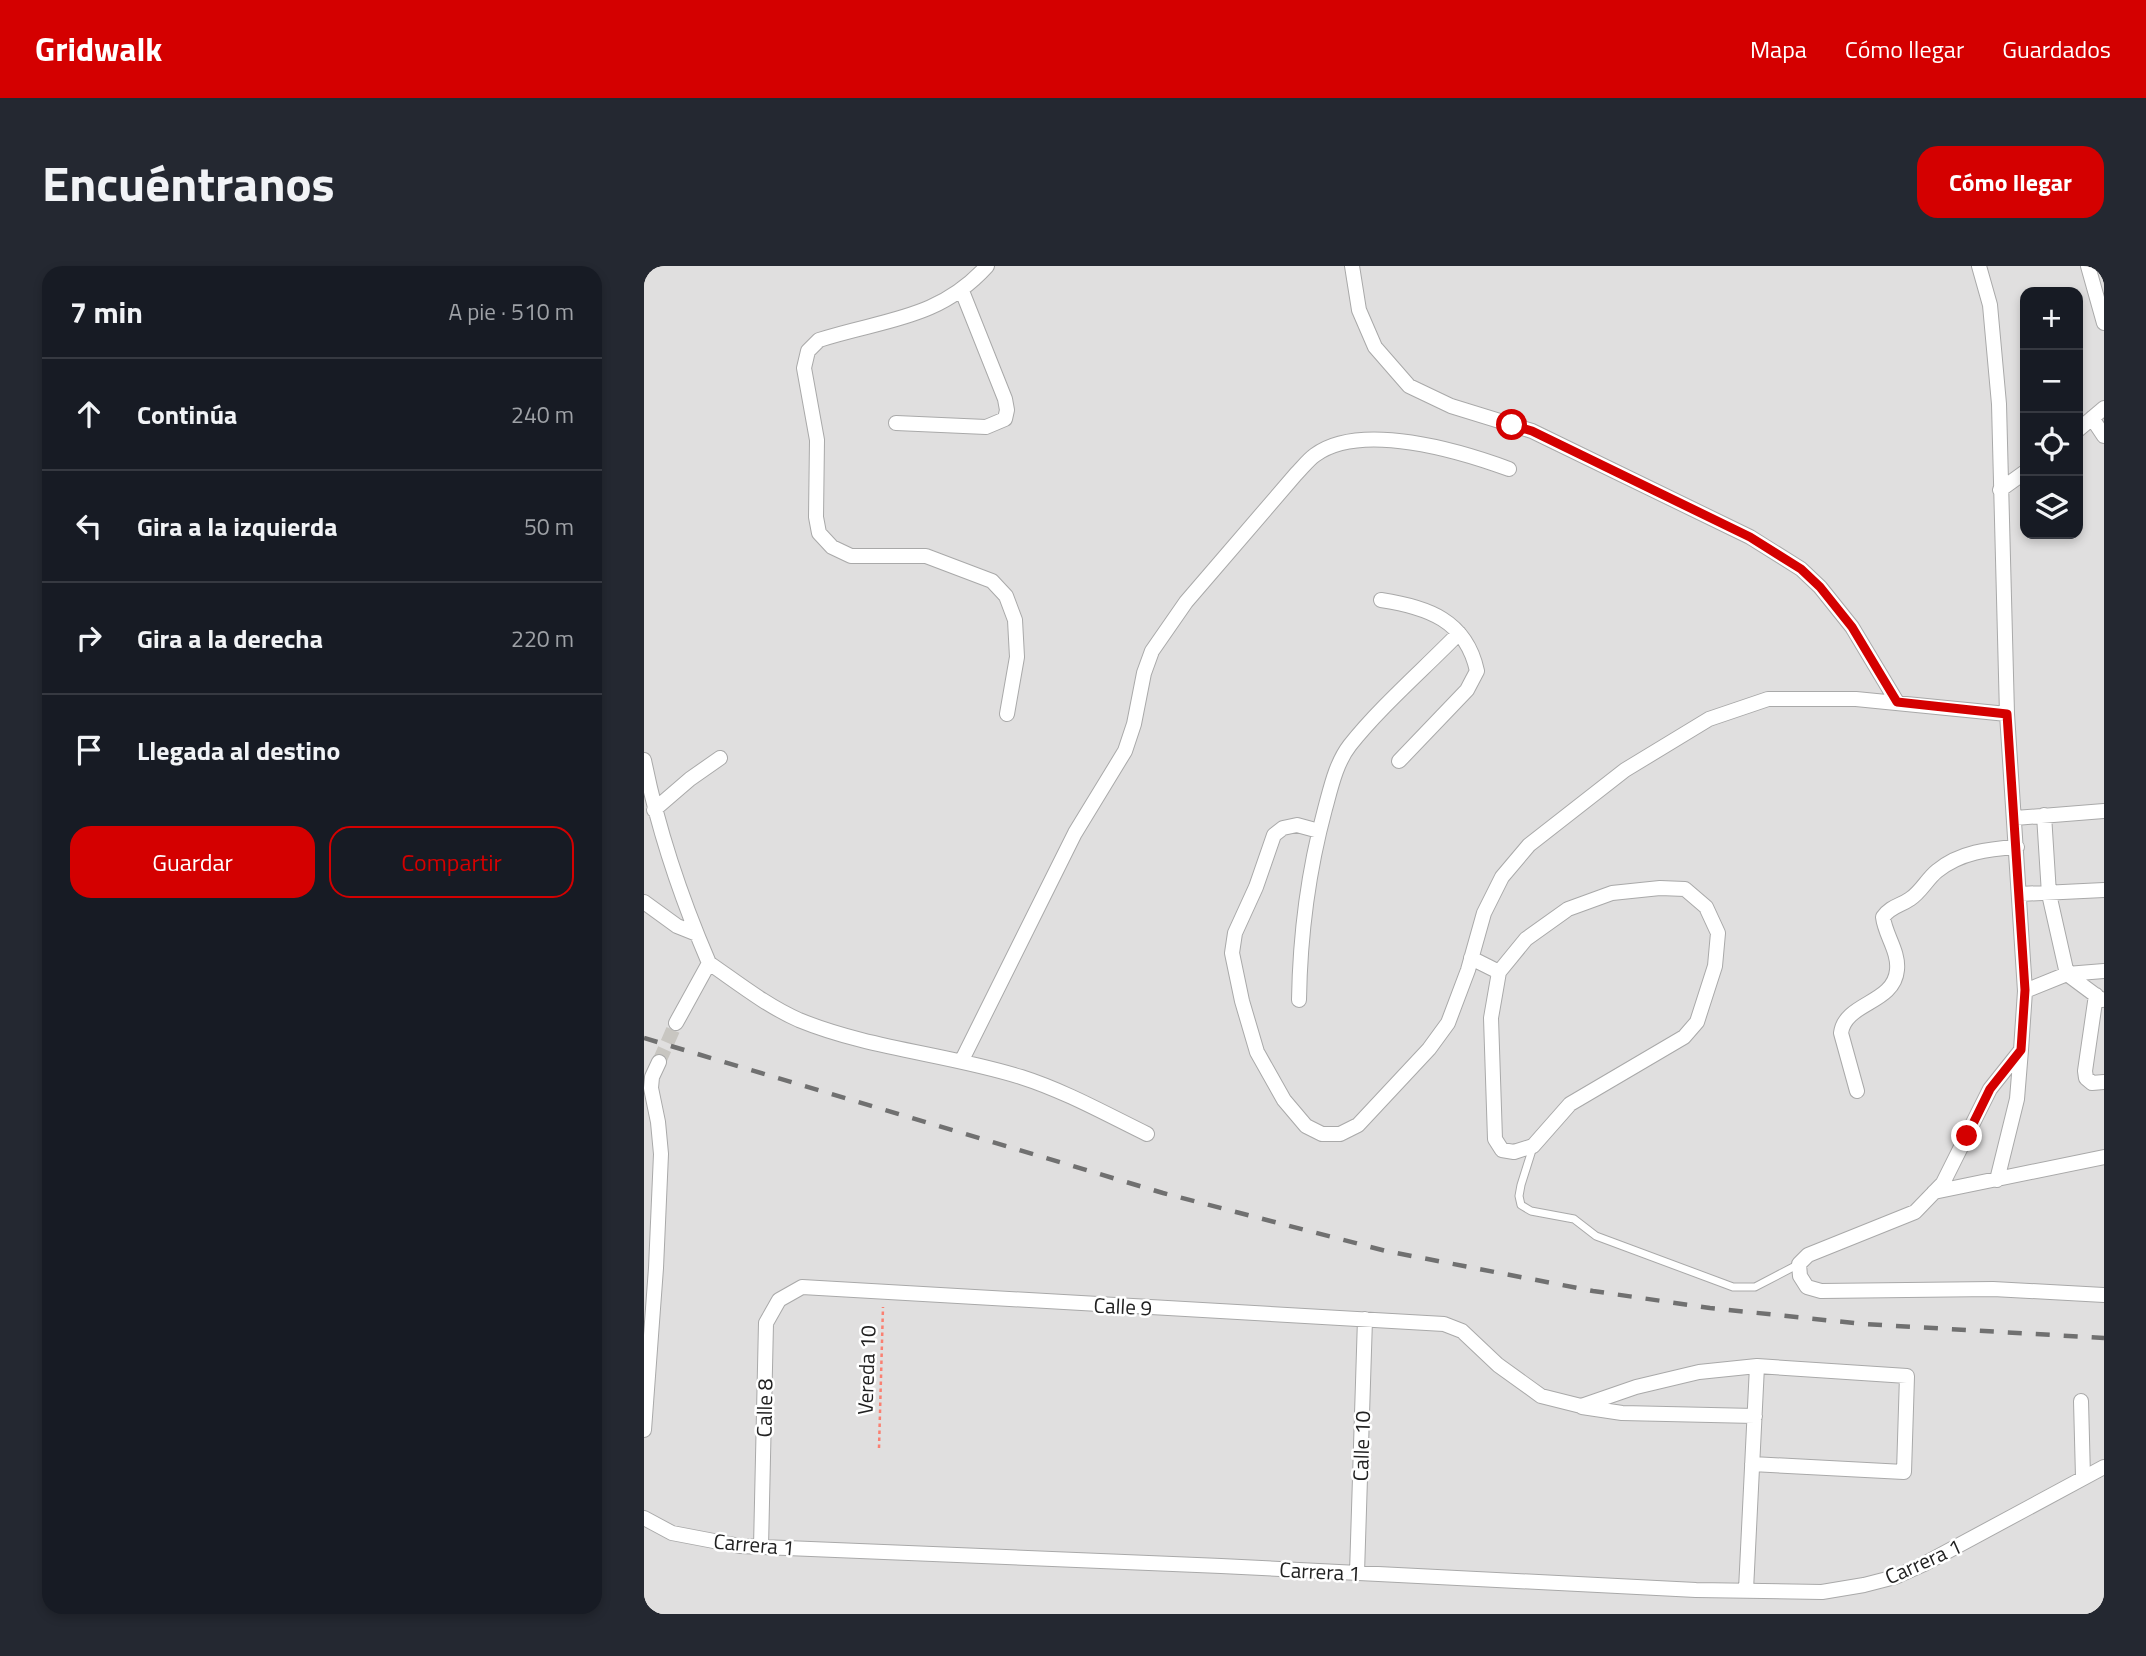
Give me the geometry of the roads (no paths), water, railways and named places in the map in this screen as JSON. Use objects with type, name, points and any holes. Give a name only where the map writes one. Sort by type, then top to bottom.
[{"type":"street","points":[[987,266],[962,291],[919,314],[819,340],[808,351],[804,368],[817,440],[816,517],[819,533],[832,547],[851,556],[926,556],[992,582],[1006,596],[1015,620],[1017,657],[1007,714]]},
{"type":"street","points":[[1352,266],[1359,310],[1375,346],[1409,386],[1451,406],[1532,431],[1750,537],[1801,569],[1820,587],[1852,627],[1897,702]]},
{"type":"street","points":[[1979,266],[1990,305],[1999,404],[2007,714],[2025,990],[2017,1099],[1997,1180]]},
{"type":"street","points":[[2088,266],[2104,323]]},
{"type":"street","points":[[896,423],[986,427],[1004,419],[1007,410],[1004,399],[962,291]]},
{"type":"street","points":[[2083,426],[2104,408]]},
{"type":"street","points":[[2092,418],[2104,436]]},
{"type":"street","points":[[962,1060],[1075,833],[1125,751],[1152,651],[1186,601],[1296,474],[1314,455],[1334,445],[1361,440],[1429,445],[1509,469]]},
{"type":"street","points":[[2000,490],[2020,476]]},
{"type":"street","points":[[1381,600],[1427,610],[1446,620],[1459,633],[1477,671],[1475,680],[1399,761]]},
{"type":"street","points":[[1299,1000],[1304,903],[1334,775],[1349,746],[1459,633]]},
{"type":"street","points":[[1319,831],[1297,825],[1283,828],[1274,835],[1256,887],[1235,933],[1232,953],[1256,1052],[1284,1100],[1306,1126],[1322,1133],[1340,1134],[1359,1125],[1440,1037],[1448,1023],[1484,913],[1502,877],[1529,845],[1625,770],[1709,719],[1768,699],[1856,699],[2007,714]]},
{"type":"street","points":[[654,810],[720,758]]},
{"type":"street","points":[[644,760],[654,810],[709,962],[752,994],[798,1019],[865,1041],[962,1060],[1022,1077],[1060,1092],[1147,1134]]},
{"type":"street","points":[[2015,818],[2104,811]]},
{"type":"street","points":[[2044,816],[2049,894],[2067,974],[2100,998],[2085,1071],[2086,1078],[2092,1083],[2104,1082]]},
{"type":"street","points":[[1857,1091],[1841,1033],[1842,1024],[1848,1017],[1890,989],[1895,979],[1897,957],[1884,929],[1883,917],[1889,909],[1917,894],[1936,872],[1946,865],[1971,853],[2017,848]]},
{"type":"street","points":[[1660,888],[1685,889],[1706,907],[1718,933],[1715,966],[1697,1022],[1684,1037],[1620,1072],[1570,1104],[1533,1146],[1514,1152],[1502,1150],[1495,1139],[1491,1018],[1499,972],[1526,939],[1567,909],[1612,893],[1660,888]]},
{"type":"street","points":[[2020,894],[2104,890]]},
{"type":"street","points":[[644,902],[677,926],[697,934]]},
{"type":"street","points":[[1471,958],[1499,972]]},
{"type":"street","points":[[676,1023],[709,962]]},
{"type":"street","points":[[2025,990],[2067,974],[2104,971]]},
{"type":"street","points":[[2021,1050],[1990,1089],[1943,1182],[1934,1192],[1914,1212],[1808,1255],[1799,1264],[1800,1276],[1807,1287],[1821,1291],[1993,1289],[2104,1295]]},
{"type":"street","points":[[644,1430],[656,1268],[660,1167],[659,1122],[651,1087],[659,1062]]},
{"type":"street","points":[[1934,1192],[2104,1157]]},
{"type":"street","name":"Calle 9","points":[[802,1287],[1444,1324],[1462,1331],[1497,1365],[1541,1396],[1581,1406]]},
{"type":"street","name":"Calle 8","points":[[761,1547],[766,1323],[779,1300],[802,1287]]},
{"type":"street","name":"Calle 10","points":[[1357,1573],[1365,1320]]},
{"type":"street","points":[[1746,1590],[1757,1366]]},
{"type":"street","points":[[1581,1406],[1636,1387],[1699,1372],[1757,1366],[1907,1376],[1904,1472],[1752,1464]]},
{"type":"street","points":[[2081,1401],[2083,1477]]},
{"type":"street","points":[[1581,1406],[1622,1413],[1755,1416]]},
{"type":"street","name":"Carrera 1","points":[[644,1518],[672,1533],[740,1546],[1822,1592],[1895,1577],[2104,1467]]},
{"type":"lane","points":[[1533,1146],[1519,1196],[1521,1205],[1531,1211],[1574,1219],[1596,1236],[1732,1287],[1755,1287],[1799,1264]]},
{"type":"tunnel","points":[[659,1062],[676,1023]]},
{"type":"railway","points":[[644,1038],[1163,1193],[1386,1251],[1593,1291],[1710,1308],[1863,1324],[2104,1338]]}]
